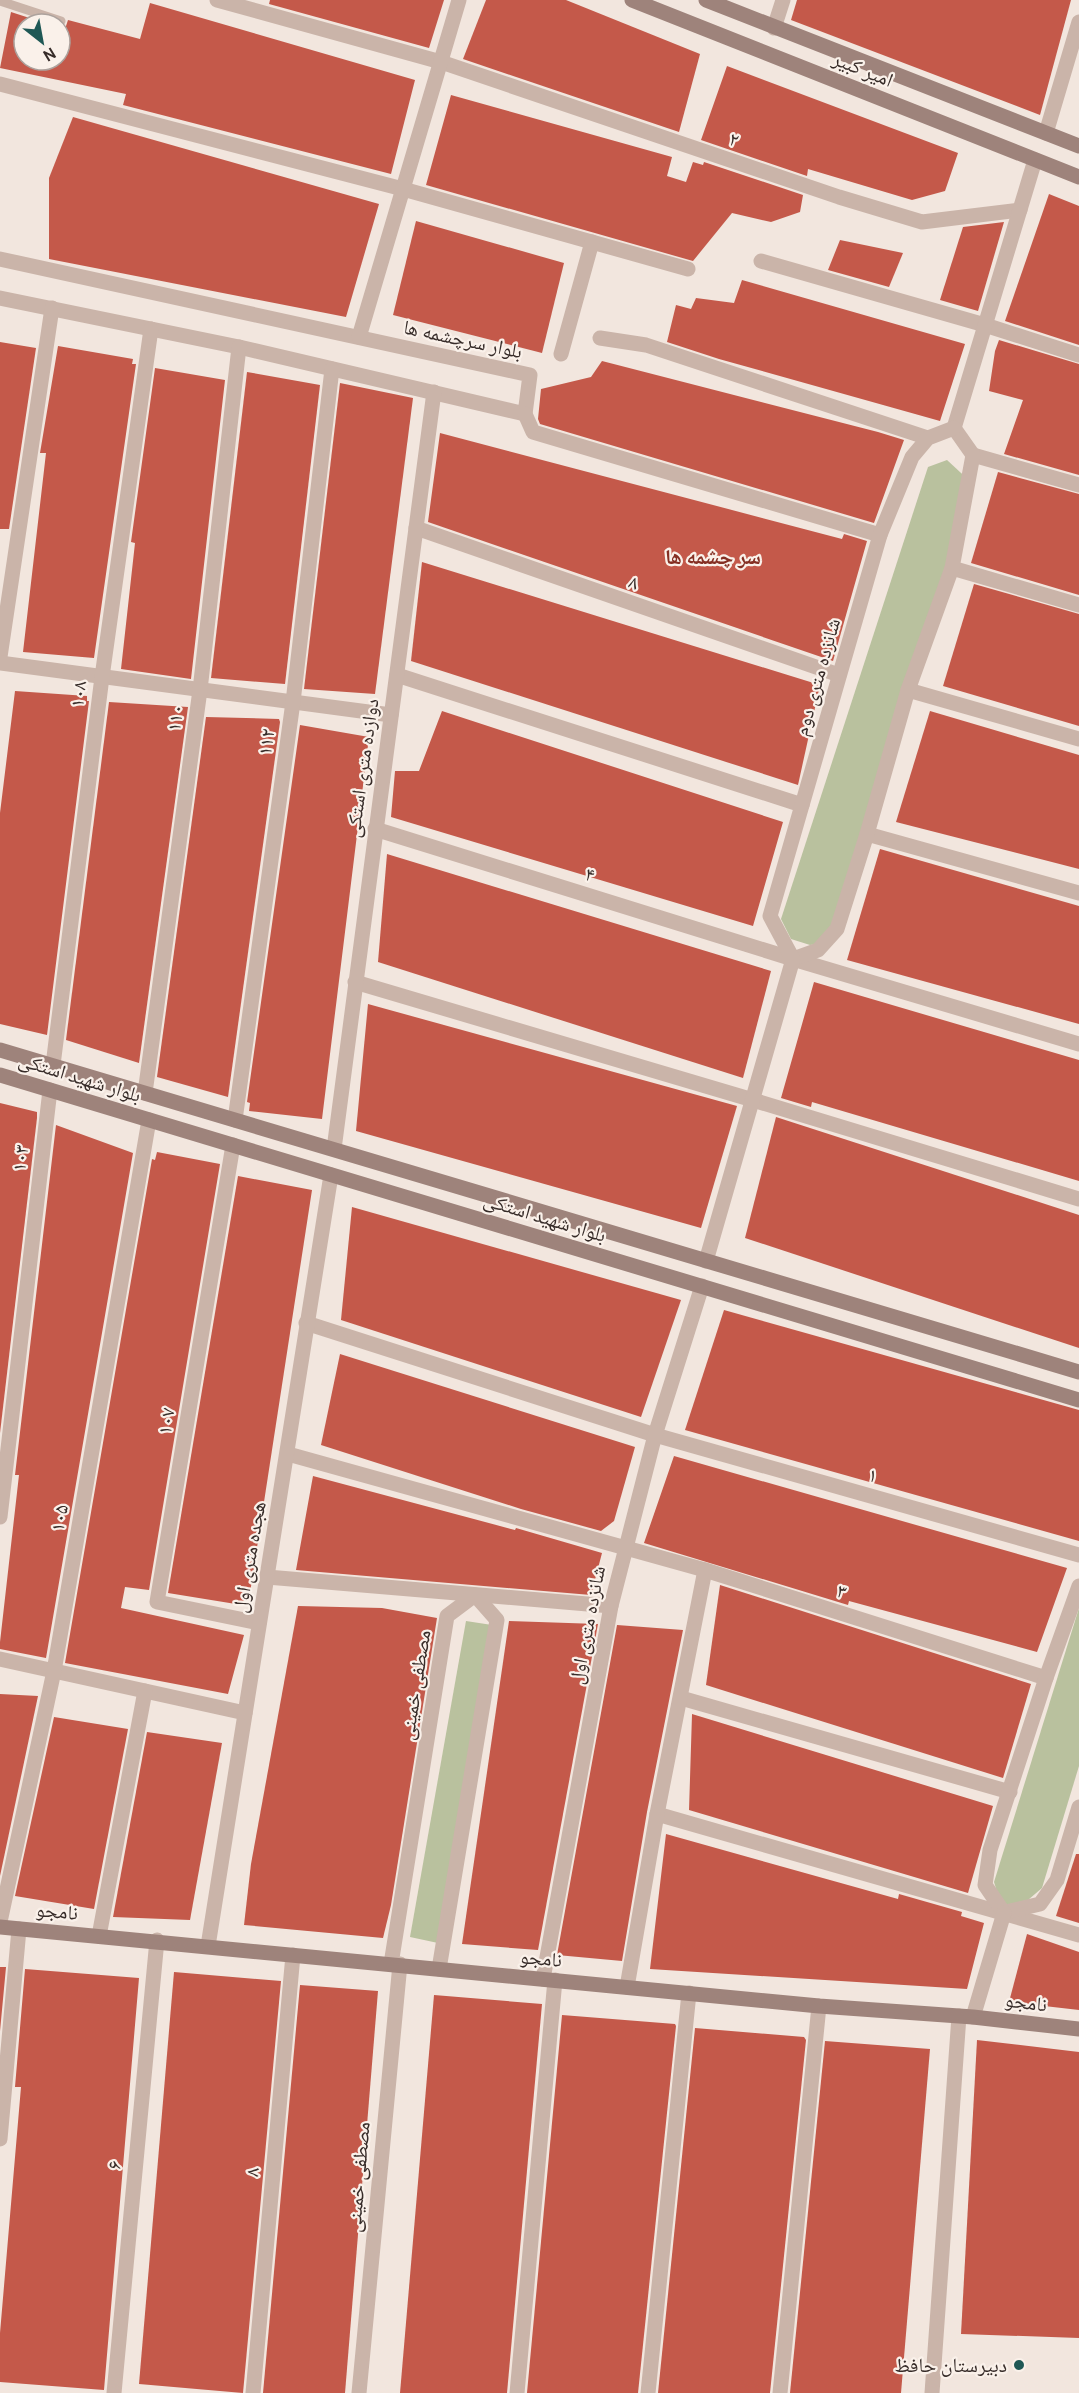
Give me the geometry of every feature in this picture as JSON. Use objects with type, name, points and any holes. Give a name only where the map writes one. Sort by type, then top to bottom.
[{"type":"main road","name":"امیر کبیر","points":[[632,0],[1079,177]]},
{"type":"main road","name":"امیر کبیر","points":[[706,0],[1079,146]]},
{"type":"main road","name":"بلوار شهید استکی","points":[[0,1050],[1079,1372]]},
{"type":"main road","name":"بلوار شهید استکی","points":[[0,1075],[1079,1400]]},
{"type":"main road","points":[[841,1328],[849,1303]]},
{"type":"main road","name":"نامجو","points":[[0,1927],[157,1940],[819,2006],[966,2016],[1079,2029]]},
{"type":"street","points":[[217,0],[441,62]]},
{"type":"street","points":[[359,337],[459,0]]},
{"type":"street","points":[[774,28],[783,0]]},
{"type":"street","points":[[1046,133],[1079,22]]},
{"type":"street","name":"۲","points":[[441,62],[839,197],[922,222],[1020,210]]},
{"type":"street","points":[[0,84],[403,189],[688,269]]},
{"type":"street","points":[[954,428],[1035,160]]},
{"type":"street","points":[[561,354],[592,242]]},
{"type":"street","name":"بلوار سرچشمه ها","points":[[0,259],[530,375],[525,414]]},
{"type":"street","points":[[761,261],[985,325],[1079,355]]},
{"type":"street","points":[[0,298],[239,348],[525,414],[532,432],[880,535]]},
{"type":"street","points":[[0,657],[52,308]]},
{"type":"street","name":"۱۰۸","points":[[53,1065],[102,676],[151,329]]},
{"type":"street","points":[[600,338],[646,345],[928,438],[954,428]]},
{"type":"street","name":"۱۱۰","points":[[145,1093],[200,690],[239,348]]},
{"type":"street","name":"۱۱۲","points":[[235,1120],[293,702],[332,369]]},
{"type":"street","name":"دوازده متری استکی","points":[[334,1149],[434,392]]},
{"type":"street","points":[[954,428],[973,455],[1079,485]]},
{"type":"street","name":"شانزده متری دوم","points":[[793,960],[770,916],[880,535],[912,457],[928,438]]},
{"type":"street","points":[[793,960],[818,950],[837,929],[908,690],[952,568],[973,455]]},
{"type":"street","name":"۸","points":[[416,528],[839,675]]},
{"type":"street","points":[[952,568],[1079,605]]},
{"type":"street","points":[[0,663],[391,715]]},
{"type":"street","points":[[397,675],[802,805]]},
{"type":"street","points":[[908,690],[1079,740]]},
{"type":"street","name":"۴","points":[[375,830],[793,960]]},
{"type":"street","points":[[867,834],[1079,893]]},
{"type":"street","points":[[793,960],[1079,1044]]},
{"type":"street","points":[[706,1261],[793,960]]},
{"type":"street","points":[[355,982],[1079,1199]]},
{"type":"street","name":"۱۰۳","points":[[0,1517],[50,1090]]},
{"type":"street","name":"۱۰۵","points":[[0,1922],[54,1671],[149,1120]]},
{"type":"street","name":"۱۰۷","points":[[233,1145],[157,1602],[259,1623]]},
{"type":"street","name":"هجده متری اول","points":[[208,1946],[331,1175]]},
{"type":"street","name":"شانزده متری اول","points":[[518,2393],[549,1979],[611,1606],[655,1435],[702,1286]]},
{"type":"street","points":[[306,1323],[655,1435]]},
{"type":"street","name":"۱","points":[[655,1435],[1079,1555]]},
{"type":"street","points":[[288,1454],[625,1549]]},
{"type":"street","name":"۳","points":[[625,1549],[705,1570],[1046,1678]]},
{"type":"street","points":[[627,1987],[657,1814],[705,1570]]},
{"type":"street","points":[[267,1577],[611,1606]]},
{"type":"street","points":[[1004,1913],[985,1886],[990,1850],[1046,1678],[1079,1586]]},
{"type":"street","points":[[439,1969],[497,1620],[475,1595]]},
{"type":"street","name":"مصطفی خمینی","points":[[359,2393],[395,1964],[447,1616],[475,1595]]},
{"type":"street","points":[[0,1659],[245,1713]]},
{"type":"street","points":[[99,1936],[145,1691]]},
{"type":"street","points":[[681,1698],[1010,1792]]},
{"type":"street","points":[[1004,1913],[1040,1904],[1057,1880],[1079,1807]]},
{"type":"street","points":[[657,1814],[1079,1935]]},
{"type":"street","points":[[932,2393],[966,2016],[1004,1913]]},
{"type":"street","points":[[0,2139],[19,1929]]},
{"type":"street","name":"۶","points":[[114,2393],[157,1940]]},
{"type":"street","name":"۸","points":[[253,2393],[293,1955]]},
{"type":"street","points":[[648,2393],[689,1993]]},
{"type":"street","points":[[780,2393],[819,2006]]},
{"type":"lane","points":[[0,1],[34,12]]},
{"type":"green space","points":[[947,460],[974,485],[854,877],[824,943],[810,945],[791,939],[781,919],[928,467]]},
{"type":"green space","points":[[1079,1608],[1079,1766],[1042,1888],[1028,1900],[1006,1905],[998,1895],[994,1882]]},
{"type":"green space","points":[[466,1621],[492,1625],[438,1943],[410,1937]]},
{"type":"building","points":[[270,0],[444,0],[429,48],[269,4]]},
{"type":"building","points":[[486,0],[566,0],[700,54],[679,132],[463,59]]},
{"type":"building","points":[[797,0],[1071,0],[1040,115],[791,20]]},
{"type":"building","points":[[150,3],[415,80],[391,174],[123,105],[126,94],[19,72],[72,72],[72,21],[140,39]]},
{"type":"building","points":[[12,12],[12,70],[0,68]]},
{"type":"building","points":[[727,66],[958,153],[945,191],[912,200],[808,169],[807,176],[701,140]]},
{"type":"building","points":[[451,95],[672,157],[667,176],[686,182],[693,162],[703,165],[704,162],[803,195],[800,212],[771,222],[732,213],[693,261],[426,185]]},
{"type":"building","points":[[73,117],[379,204],[346,317],[49,259],[49,178]]},
{"type":"building","points":[[1049,194],[1079,206],[1079,345],[1005,321]]},
{"type":"building","points":[[416,221],[564,263],[542,353],[393,315]]},
{"type":"building","points":[[1004,222],[978,311],[940,300],[963,227]]},
{"type":"building","points":[[840,240],[903,253],[889,287],[828,270]]},
{"type":"building","points":[[742,280],[965,344],[940,421],[719,359],[667,342],[676,305],[691,309],[696,298],[734,303]]},
{"type":"building","points":[[999,340],[1079,364],[1079,475],[1004,454],[1023,400],[989,391],[995,351]]},
{"type":"building","points":[[0,342],[36,348],[9,529],[0,529]]},
{"type":"building","points":[[58,346],[133,359],[132,364],[136,364],[94,658],[23,652],[46,453],[40,453]]},
{"type":"building","points":[[602,361],[904,440],[874,523],[540,424],[538,419],[541,389],[591,377]]},
{"type":"building","points":[[155,368],[225,380],[191,679],[121,669],[135,543],[131,542]]},
{"type":"building","points":[[247,372],[320,385],[285,684],[211,678]]},
{"type":"building","points":[[340,383],[413,398],[375,694],[304,689]]},
{"type":"building","points":[[440,433],[842,539],[844,534],[867,541],[833,661],[428,522]]},
{"type":"building","points":[[998,472],[1079,494],[1079,595],[971,563]]},
{"type":"building","points":[[422,562],[820,685],[798,785],[411,661]]},
{"type":"building","points":[[974,584],[1079,614],[1079,726],[943,686]]},
{"type":"building","points":[[15,691],[87,696],[87,701],[89,701],[47,1035],[0,1024],[0,813]]},
{"type":"building","points":[[109,702],[188,707],[139,1063],[66,1040]]},
{"type":"building","points":[[442,711],[783,822],[753,926],[391,817],[395,771],[419,771]]},
{"type":"building","points":[[930,711],[1079,755],[1079,869],[896,822]]},
{"type":"building","points":[[206,717],[279,719],[280,722],[228,1097],[157,1077]]},
{"type":"building","points":[[300,725],[369,737],[322,1119],[249,1111],[250,1103],[247,1102]]},
{"type":"building","points":[[880,849],[1079,906],[1079,1024],[847,960]]},
{"type":"building","points":[[387,854],[771,971],[743,1078],[378,962]]},
{"type":"building","points":[[814,982],[1079,1060],[1079,1181],[812,1102],[811,1107],[781,1098]]},
{"type":"building","points":[[368,1004],[737,1106],[701,1228],[356,1131]]},
{"type":"building","points":[[0,1103],[37,1112],[37,1118],[0,1433]]},
{"type":"building","points":[[776,1117],[1079,1215],[1079,1348],[745,1238]]},
{"type":"building","points":[[56,1125],[133,1153],[46,1658],[0,1649],[0,1642],[19,1475],[15,1475]]},
{"type":"building","points":[[157,1152],[220,1164],[149,1590],[125,1587],[121,1608],[244,1635],[228,1694],[65,1663],[152,1159],[155,1160]]},
{"type":"building","points":[[238,1176],[312,1190],[248,1606],[168,1593]]},
{"type":"building","points":[[352,1207],[681,1300],[641,1417],[341,1320]]},
{"type":"building","points":[[724,1310],[1079,1410],[1079,1541],[685,1430]]},
{"type":"building","points":[[340,1354],[635,1447],[614,1521],[601,1531],[521,1509],[321,1445]]},
{"type":"building","points":[[674,1456],[1067,1568],[1037,1652],[849,1601],[848,1605],[644,1543]]},
{"type":"building","points":[[313,1476],[515,1530],[516,1528],[602,1553],[591,1595],[296,1570]]},
{"type":"building","points":[[720,1585],[1031,1684],[1003,1778],[706,1685]]},
{"type":"building","points":[[298,1606],[382,1608],[437,1618],[391,1905],[383,1938],[244,1925],[251,1864]]},
{"type":"building","points":[[509,1621],[598,1624],[538,1950],[462,1944]]},
{"type":"building","points":[[617,1625],[683,1630],[647,1812],[622,1961],[557,1955]]},
{"type":"building","points":[[0,1694],[38,1696],[0,1876]]},
{"type":"building","points":[[692,1714],[993,1806],[968,1893],[689,1810]]},
{"type":"building","points":[[54,1717],[128,1729],[94,1909],[15,1896]]},
{"type":"building","points":[[147,1732],[222,1743],[190,1920],[113,1917]]},
{"type":"building","points":[[666,1834],[898,1899],[899,1894],[962,1912],[961,1916],[984,1923],[967,1989],[650,1969]]},
{"type":"building","points":[[1076,1854],[1079,1854],[1079,1923],[1056,1916]]},
{"type":"building","points":[[1027,1934],[1079,1952],[1079,2010],[1009,2002]]},
{"type":"building","points":[[0,1967],[6,1967],[0,2031]]},
{"type":"building","points":[[25,1969],[139,1978],[104,2390],[0,2382],[0,2333],[21,2087],[15,2087]]},
{"type":"building","points":[[174,1972],[281,1981],[243,2393],[139,2384]]},
{"type":"building","points":[[300,1985],[378,1991],[345,2393],[263,2393]]},
{"type":"building","points":[[434,1995],[542,2004],[507,2393],[400,2393]]},
{"type":"building","points":[[562,2015],[675,2024],[676,2026],[638,2393],[527,2393]]},
{"type":"building","points":[[695,2028],[804,2037],[806,2040],[770,2393],[658,2393]]},
{"type":"building","points":[[977,2040],[1079,2052],[1079,2338],[961,2334]]},
{"type":"building","points":[[825,2041],[930,2049],[901,2393],[790,2393]]},
{"type":"place","name":"دبیرستان حافظ","points":[[1019,2365]]},
{"type":"district","name":"سر چشمه ها","points":[[713,556]]}]
